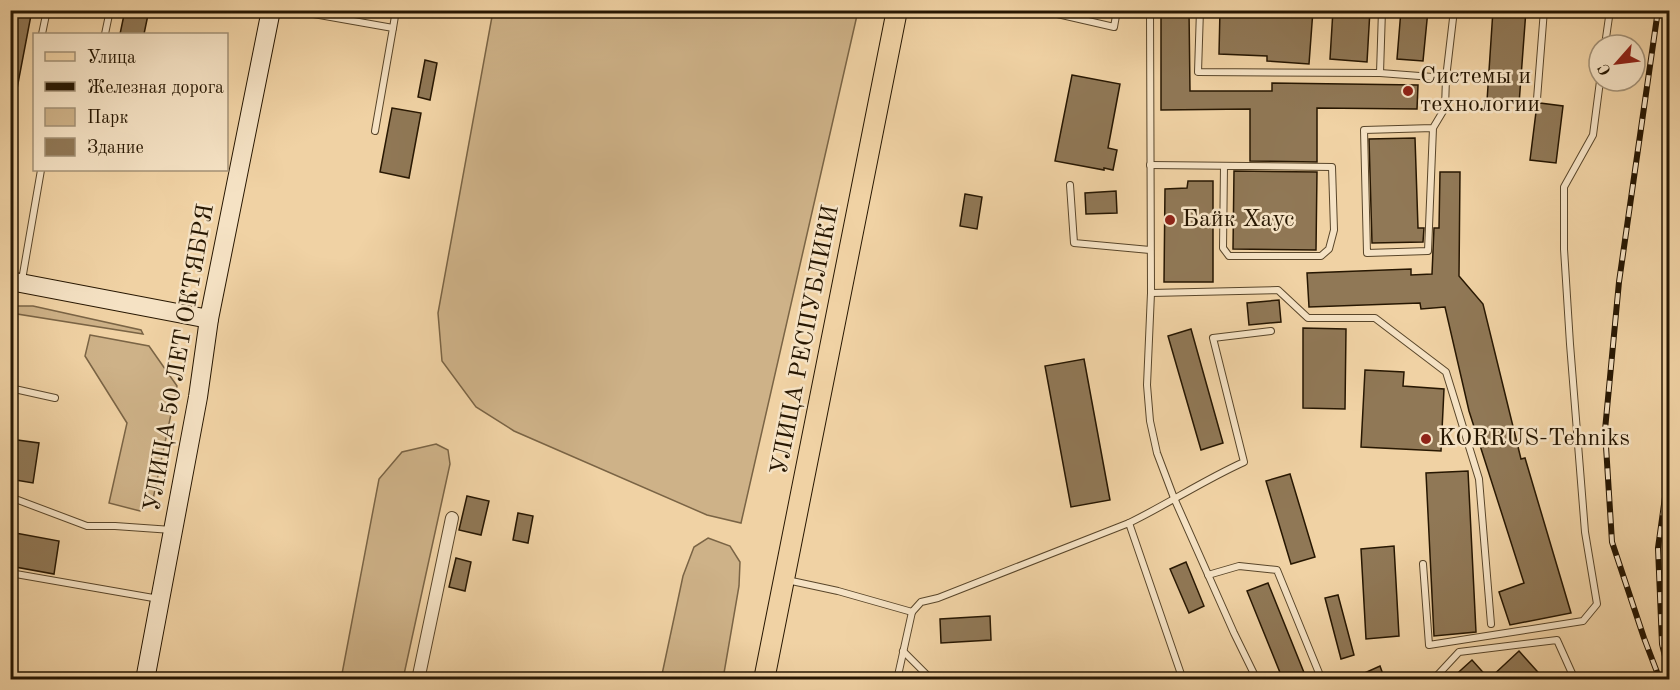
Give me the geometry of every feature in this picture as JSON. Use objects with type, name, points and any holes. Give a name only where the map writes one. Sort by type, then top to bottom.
[{"type":"main road","name":"УЛИЦА 50 ЛЕТ ОКТЯБРЯ","points":[[146,680],[198,397],[209,319],[271,10]]},
{"type":"main road","name":"УЛИЦА РЕСПУБЛИКИ","points":[[764,680],[897,10]]},
{"type":"main road","points":[[16,282],[209,319]]},
{"type":"street","points":[[418,680],[452,518]]},
{"type":"lane","points":[[42,33],[47,10]]},
{"type":"lane","points":[[105,33],[111,10]]},
{"type":"lane","points":[[291,10],[393,28]]},
{"type":"lane","points":[[375,131],[396,10]]},
{"type":"lane","points":[[1040,10],[1114,27],[1117,10]]},
{"type":"lane","points":[[1150,10],[1151,293],[1147,385],[1150,421],[1157,453],[1174,498],[1257,680]]},
{"type":"lane","points":[[1200,10],[1198,72],[1380,73],[1446,78]]},
{"type":"lane","points":[[1380,73],[1382,10]]},
{"type":"lane","points":[[1433,128],[1364,130],[1366,254],[1428,251],[1433,128],[1445,108],[1454,10]]},
{"type":"lane","points":[[1537,99],[1544,10]]},
{"type":"lane","points":[[1607,33],[1610,10]]},
{"type":"lane","points":[[1423,564],[1429,645],[1583,621],[1597,604],[1585,532],[1571,356],[1564,249],[1564,187],[1593,135],[1598,93]]},
{"type":"lane","points":[[1150,165],[1332,167],[1334,230],[1329,249],[1321,256],[1229,256],[1223,248],[1224,166]]},
{"type":"lane","points":[[16,282],[40,171]]},
{"type":"lane","points":[[1070,185],[1074,243],[1150,250]]},
{"type":"lane","points":[[1151,293],[1278,290],[1308,318],[1375,318],[1446,372],[1479,479],[1491,624]]},
{"type":"lane","points":[[897,680],[912,612],[921,602],[938,598],[1129,523],[1163,507],[1210,477],[1244,462],[1213,338],[1271,331]]},
{"type":"lane","points":[[10,388],[56,398]]},
{"type":"lane","points":[[10,497],[87,526],[172,530]]},
{"type":"lane","points":[[1129,523],[1183,680]]},
{"type":"lane","points":[[1208,575],[1239,566],[1277,570],[1319,673]]},
{"type":"lane","points":[[10,573],[160,599]]},
{"type":"lane","points":[[784,580],[838,591],[912,612]]},
{"type":"lane","points":[[1433,680],[1458,652],[1557,640],[1575,680]]},
{"type":"lane","points":[[903,651],[932,680]]},
{"type":"green space","points":[[493,11],[858,11],[741,523],[707,515],[514,431],[476,407],[442,361],[438,313]]},
{"type":"green space","points":[[10,306],[33,306],[141,330],[143,334],[11,313]]},
{"type":"green space","points":[[90,335],[149,346],[177,386],[152,504],[140,511],[109,503],[127,423],[85,356]]},
{"type":"green space","points":[[436,444],[448,450],[450,464],[403,679],[341,679],[379,479],[402,452]]},
{"type":"green space","points":[[708,538],[730,546],[740,562],[739,586],[723,679],[661,679],[683,576],[694,547]]},
{"type":"building","points":[[10,10],[32,10],[16,94],[10,93]]},
{"type":"building","points":[[125,10],[149,10],[144,33],[120,33]]},
{"type":"building","points":[[1161,10],[1189,10],[1190,91],[1272,91],[1272,83],[1418,85],[1417,109],[1317,108],[1317,162],[1250,161],[1250,109],[1161,110]]},
{"type":"building","points":[[1220,10],[1313,10],[1309,64],[1267,61],[1267,56],[1219,54]]},
{"type":"building","points":[[1333,10],[1370,10],[1367,62],[1330,59]]},
{"type":"building","points":[[1401,10],[1428,10],[1423,61],[1397,59]]},
{"type":"building","points":[[1493,10],[1526,10],[1519,104],[1487,101]]},
{"type":"building","points":[[425,60],[437,63],[430,100],[418,97]]},
{"type":"building","points":[[1072,75],[1120,84],[1108,148],[1117,150],[1113,170],[1055,161]]},
{"type":"building","points":[[1537,104],[1563,106],[1556,163],[1530,160]]},
{"type":"building","points":[[392,108],[421,113],[409,178],[380,172]]},
{"type":"building","points":[[1415,138],[1418,228],[1424,228],[1423,242],[1372,243],[1369,139]]},
{"type":"building","points":[[1234,171],[1317,172],[1316,250],[1233,249]]},
{"type":"building","points":[[1440,172],[1460,172],[1459,276],[1483,304],[1521,459],[1525,458],[1571,613],[1510,625],[1499,592],[1524,583],[1469,411],[1445,307],[1421,309],[1420,303],[1309,307],[1307,273],[1411,269],[1411,275],[1432,274],[1434,228],[1439,228]]},
{"type":"building","points":[[1188,181],[1213,181],[1213,282],[1164,282],[1165,189],[1187,188]]},
{"type":"building","points":[[1116,191],[1117,213],[1086,214],[1085,193]]},
{"type":"building","points":[[965,194],[982,197],[977,229],[960,226]]},
{"type":"building","points":[[1279,300],[1281,322],[1249,325],[1247,303]]},
{"type":"building","points":[[1303,328],[1346,329],[1345,409],[1303,408]]},
{"type":"building","points":[[1191,329],[1223,443],[1201,450],[1168,336]]},
{"type":"building","points":[[1084,359],[1110,500],[1071,507],[1045,366]]},
{"type":"building","points":[[1365,370],[1404,372],[1403,386],[1444,389],[1441,451],[1361,447]]},
{"type":"building","points":[[10,439],[39,443],[33,483],[10,479]]},
{"type":"building","points":[[1468,471],[1476,632],[1434,636],[1426,473]]},
{"type":"building","points":[[1290,474],[1315,557],[1291,564],[1266,481]]},
{"type":"building","points":[[467,496],[489,501],[481,535],[459,530]]},
{"type":"building","points":[[518,513],[533,516],[528,543],[513,540]]},
{"type":"building","points":[[10,532],[59,541],[54,574],[10,566]]},
{"type":"building","points":[[1394,546],[1399,636],[1366,639],[1361,549]]},
{"type":"building","points":[[456,558],[471,562],[465,591],[449,587]]},
{"type":"building","points":[[1186,562],[1204,606],[1189,613],[1170,569]]},
{"type":"building","points":[[1268,583],[1307,680],[1283,680],[1247,591]]},
{"type":"building","points":[[1338,595],[1354,655],[1341,659],[1325,598]]},
{"type":"building","points":[[990,616],[991,640],[941,643],[940,619]]},
{"type":"building","points":[[1519,651],[1545,680],[1450,680],[1472,660],[1489,679]]},
{"type":"building","points":[[1380,666],[1385,680],[1349,680]]},
{"type":"railway","points":[[1658,10],[1619,282],[1605,430],[1612,542],[1660,680]]},
{"type":"railway","points":[[1670,461],[1658,548],[1662,644],[1670,677]]},
{"type":"place","name":"Системы и технологии","points":[[1408,91]]},
{"type":"place","name":"Байк Хаус","points":[[1170,220]]},
{"type":"place","name":"KORRUS-Tehniks","points":[[1426,439]]}]
